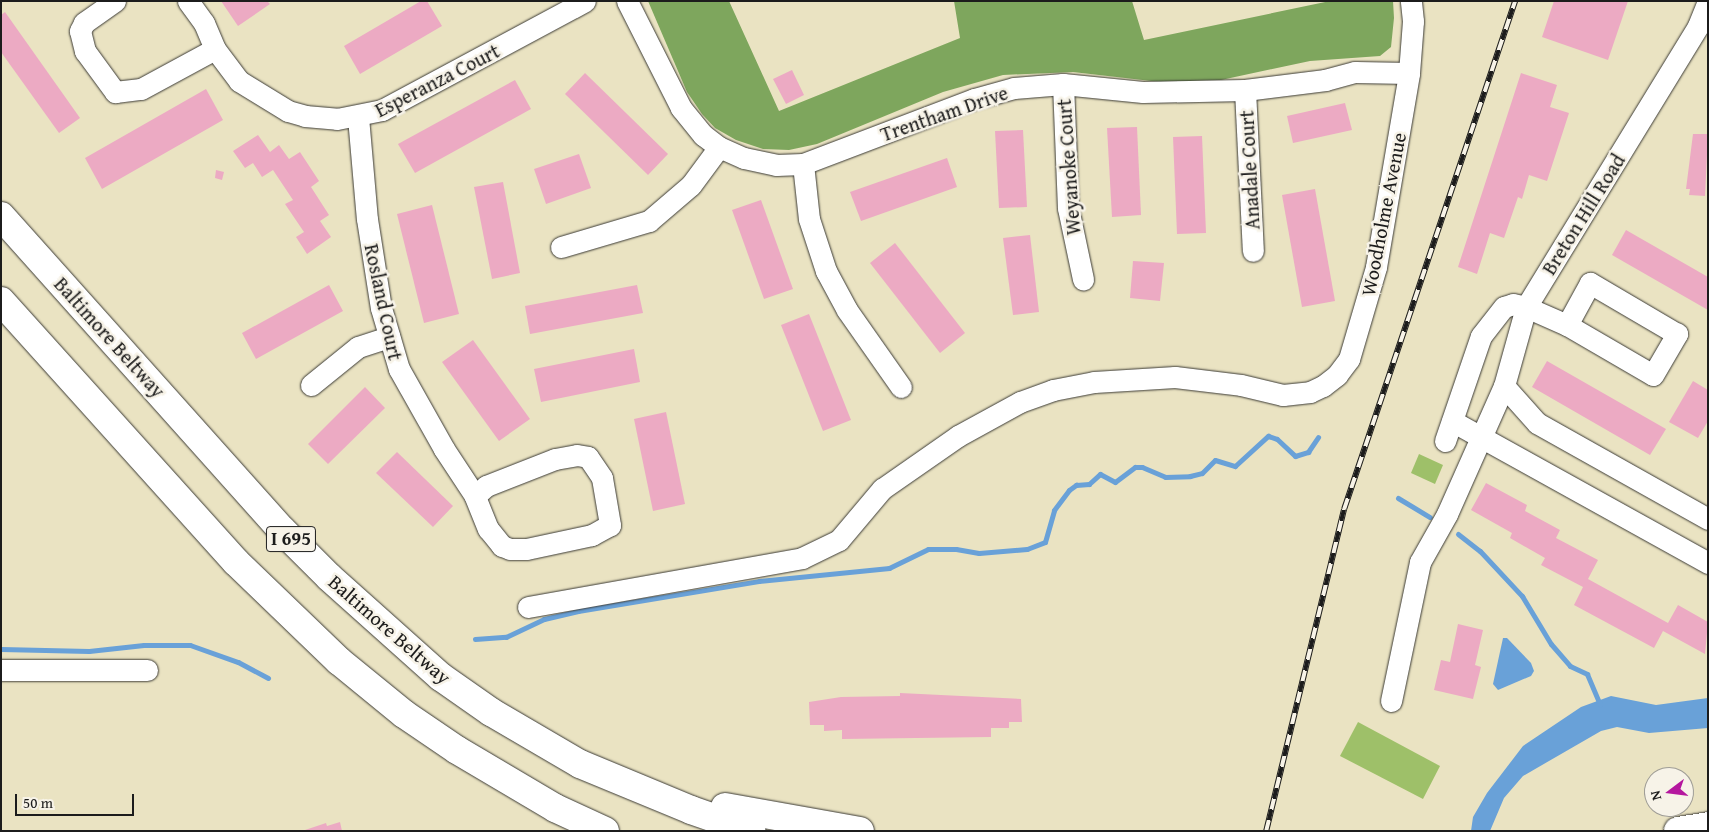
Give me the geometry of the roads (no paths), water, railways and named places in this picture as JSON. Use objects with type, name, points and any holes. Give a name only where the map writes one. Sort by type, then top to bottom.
[{"type":"highway","name":"Baltimore Beltway","points":[[1,216],[282,530],[385,628],[441,676],[491,712],[580,764],[640,790],[751,831]]},
{"type":"highway","name":"I 695","points":[[1,301],[236,562],[340,661],[404,714],[457,750],[555,808],[605,831]]},
{"type":"highway","points":[[640,790],[860,831]]},
{"type":"highway","points":[[1678,831],[1708,826]]},
{"type":"street","points":[[115,1],[84,23],[80,31],[85,51],[115,92],[141,90],[214,49]]},
{"type":"street","name":"Esperanza Court","points":[[188,1],[204,23],[214,49],[239,80],[272,103],[305,116],[337,120],[358,117],[382,110],[419,92],[585,1]]},
{"type":"street","name":"Trentham Drive","points":[[627,1],[681,108],[703,135],[718,147],[761,163],[803,164],[974,98],[1014,88],[1063,84],[1143,92],[1245,90],[1325,80],[1355,72],[1409,73]]},
{"type":"street","name":"Woodholme Avenue","points":[[528,607],[772,565],[802,558],[839,540],[882,489],[905,471],[988,418],[1053,390],[1094,382],[1175,377],[1241,385],[1283,395],[1310,392],[1337,375],[1349,359],[1376,267],[1409,73],[1413,21],[1411,1]]},
{"type":"street","name":"Breton Hill Road","points":[[1391,701],[1420,562],[1447,514],[1480,436],[1504,386],[1526,307],[1698,26],[1708,1]]},
{"type":"street","name":"Weyanoke Court","points":[[1063,84],[1068,208],[1083,279]]},
{"type":"street","name":"Anadale Court","points":[[1245,90],[1253,251]]},
{"type":"street","name":"Rosland Court","points":[[358,117],[374,271],[389,337],[399,369],[476,496],[488,529],[502,546],[510,550],[526,550],[592,535],[610,525],[609,505],[598,468],[583,456],[567,455],[506,477],[486,486],[476,496]]},
{"type":"street","points":[[561,246],[650,221],[691,185],[718,147]]},
{"type":"street","points":[[803,164],[809,219],[826,271],[847,310],[901,387]]},
{"type":"street","points":[[1445,441],[1480,336],[1504,307],[1513,304],[1526,307],[1566,324],[1653,375],[1677,334],[1590,283],[1566,324]]},
{"type":"street","points":[[310,385],[358,347],[389,337]]},
{"type":"street","points":[[1504,386],[1537,423],[1708,519]]},
{"type":"street","points":[[1452,421],[1708,563]]},
{"type":"street","points":[[1,670],[147,670]]},
{"type":"water","points":[[1503,638],[1507,638],[1531,663],[1534,671],[1531,676],[1498,690],[1493,684]]},
{"type":"water","points":[[1611,696],[1656,705],[1708,698],[1708,728],[1649,733],[1617,727],[1601,731],[1523,776],[1504,798],[1490,831],[1471,831],[1473,817],[1487,793],[1523,746],[1581,707]]},
{"type":"waterway","points":[[475,639],[506,637],[544,619],[578,611],[759,581],[889,568],[928,549],[956,549],[979,553],[1027,549],[1045,542],[1054,510],[1069,490],[1076,485],[1089,484],[1100,474],[1115,482],[1135,467],[1142,467],[1165,477],[1190,476],[1202,473],[1215,460],[1235,466],[1268,436],[1277,439],[1295,456],[1308,452],[1318,437]]},
{"type":"waterway","points":[[1398,498],[1430,517]]},
{"type":"waterway","points":[[1458,534],[1480,551],[1522,596],[1551,644],[1570,666],[1587,674],[1600,704]]},
{"type":"waterway","points":[[1,649],[89,651],[144,645],[190,645],[238,662],[268,678]]},
{"type":"railway","points":[[1266,831],[1344,509],[1515,1]]}]
